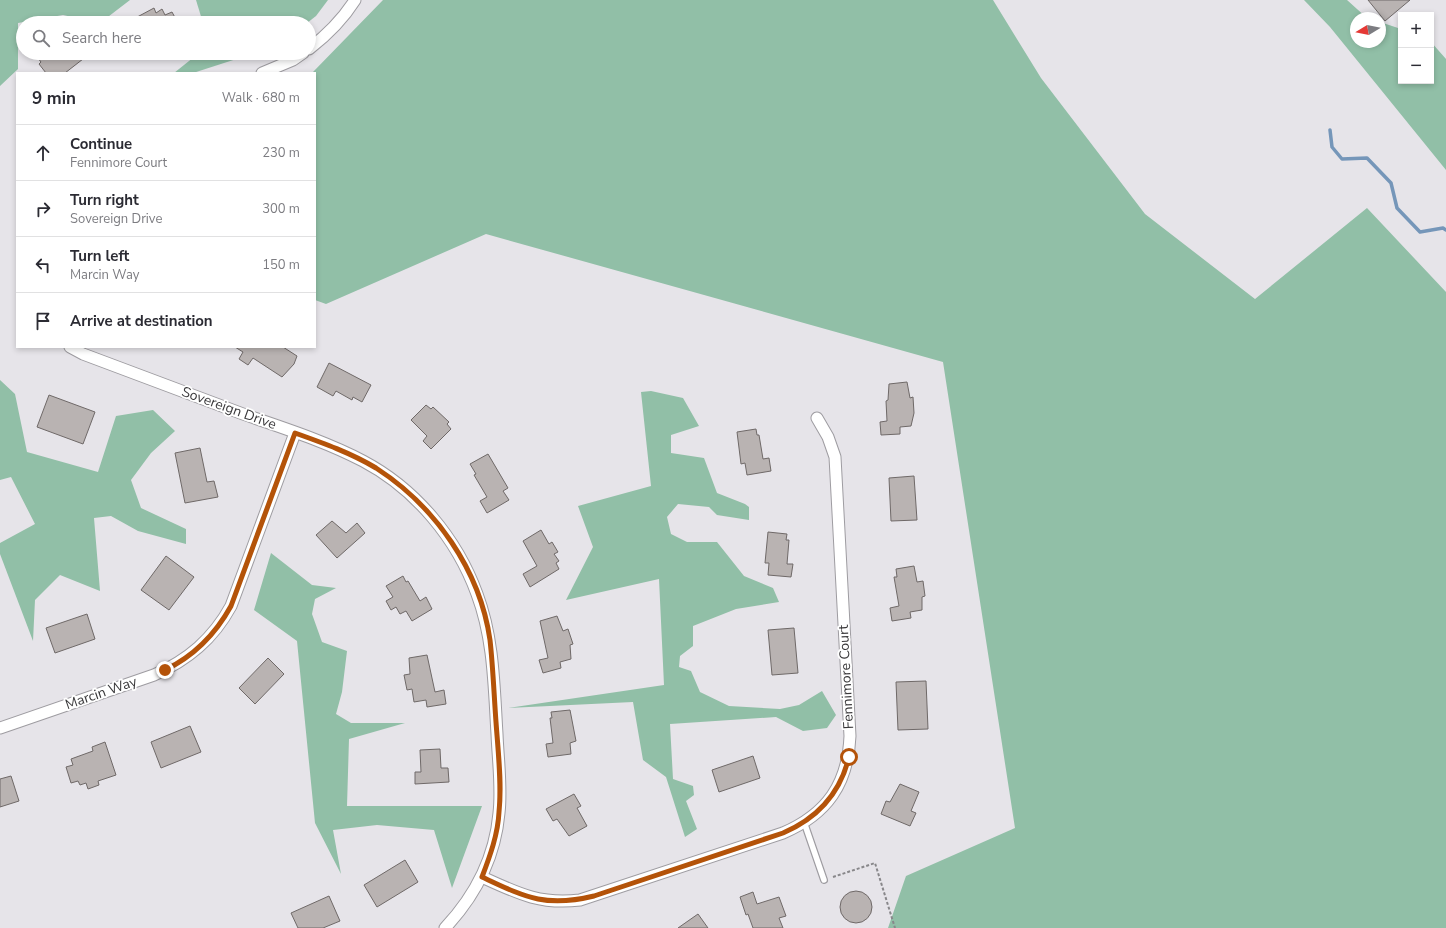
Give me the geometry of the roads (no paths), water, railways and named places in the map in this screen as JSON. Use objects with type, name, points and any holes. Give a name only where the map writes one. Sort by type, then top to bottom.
[{"type":"street","points":[[316,43],[339,22],[354,0]]},
{"type":"street","points":[[264,72],[293,60]]},
{"type":"street","name":"Sovereign Drive","points":[[72,348],[83,354],[295,433],[363,461],[400,486],[436,522],[456,549],[478,595],[490,639],[500,813],[497,829],[482,877],[467,902],[445,928]]},
{"type":"street","name":"Fennimore Court","points":[[482,877],[513,892],[531,898],[554,902],[580,900],[783,833],[804,822],[822,808],[837,789],[848,762],[850,736],[834,457],[828,437],[817,418]]},
{"type":"street","name":"Marcin Way","points":[[0,728],[154,675],[176,665],[198,650],[215,630],[231,606],[295,433]]},
{"type":"lane","points":[[804,822],[824,880]]},
{"type":"waterway","points":[[1330,130],[1332,147],[1342,159],[1367,158],[1391,183],[1397,208],[1420,232],[1443,228],[1446,230]]}]
